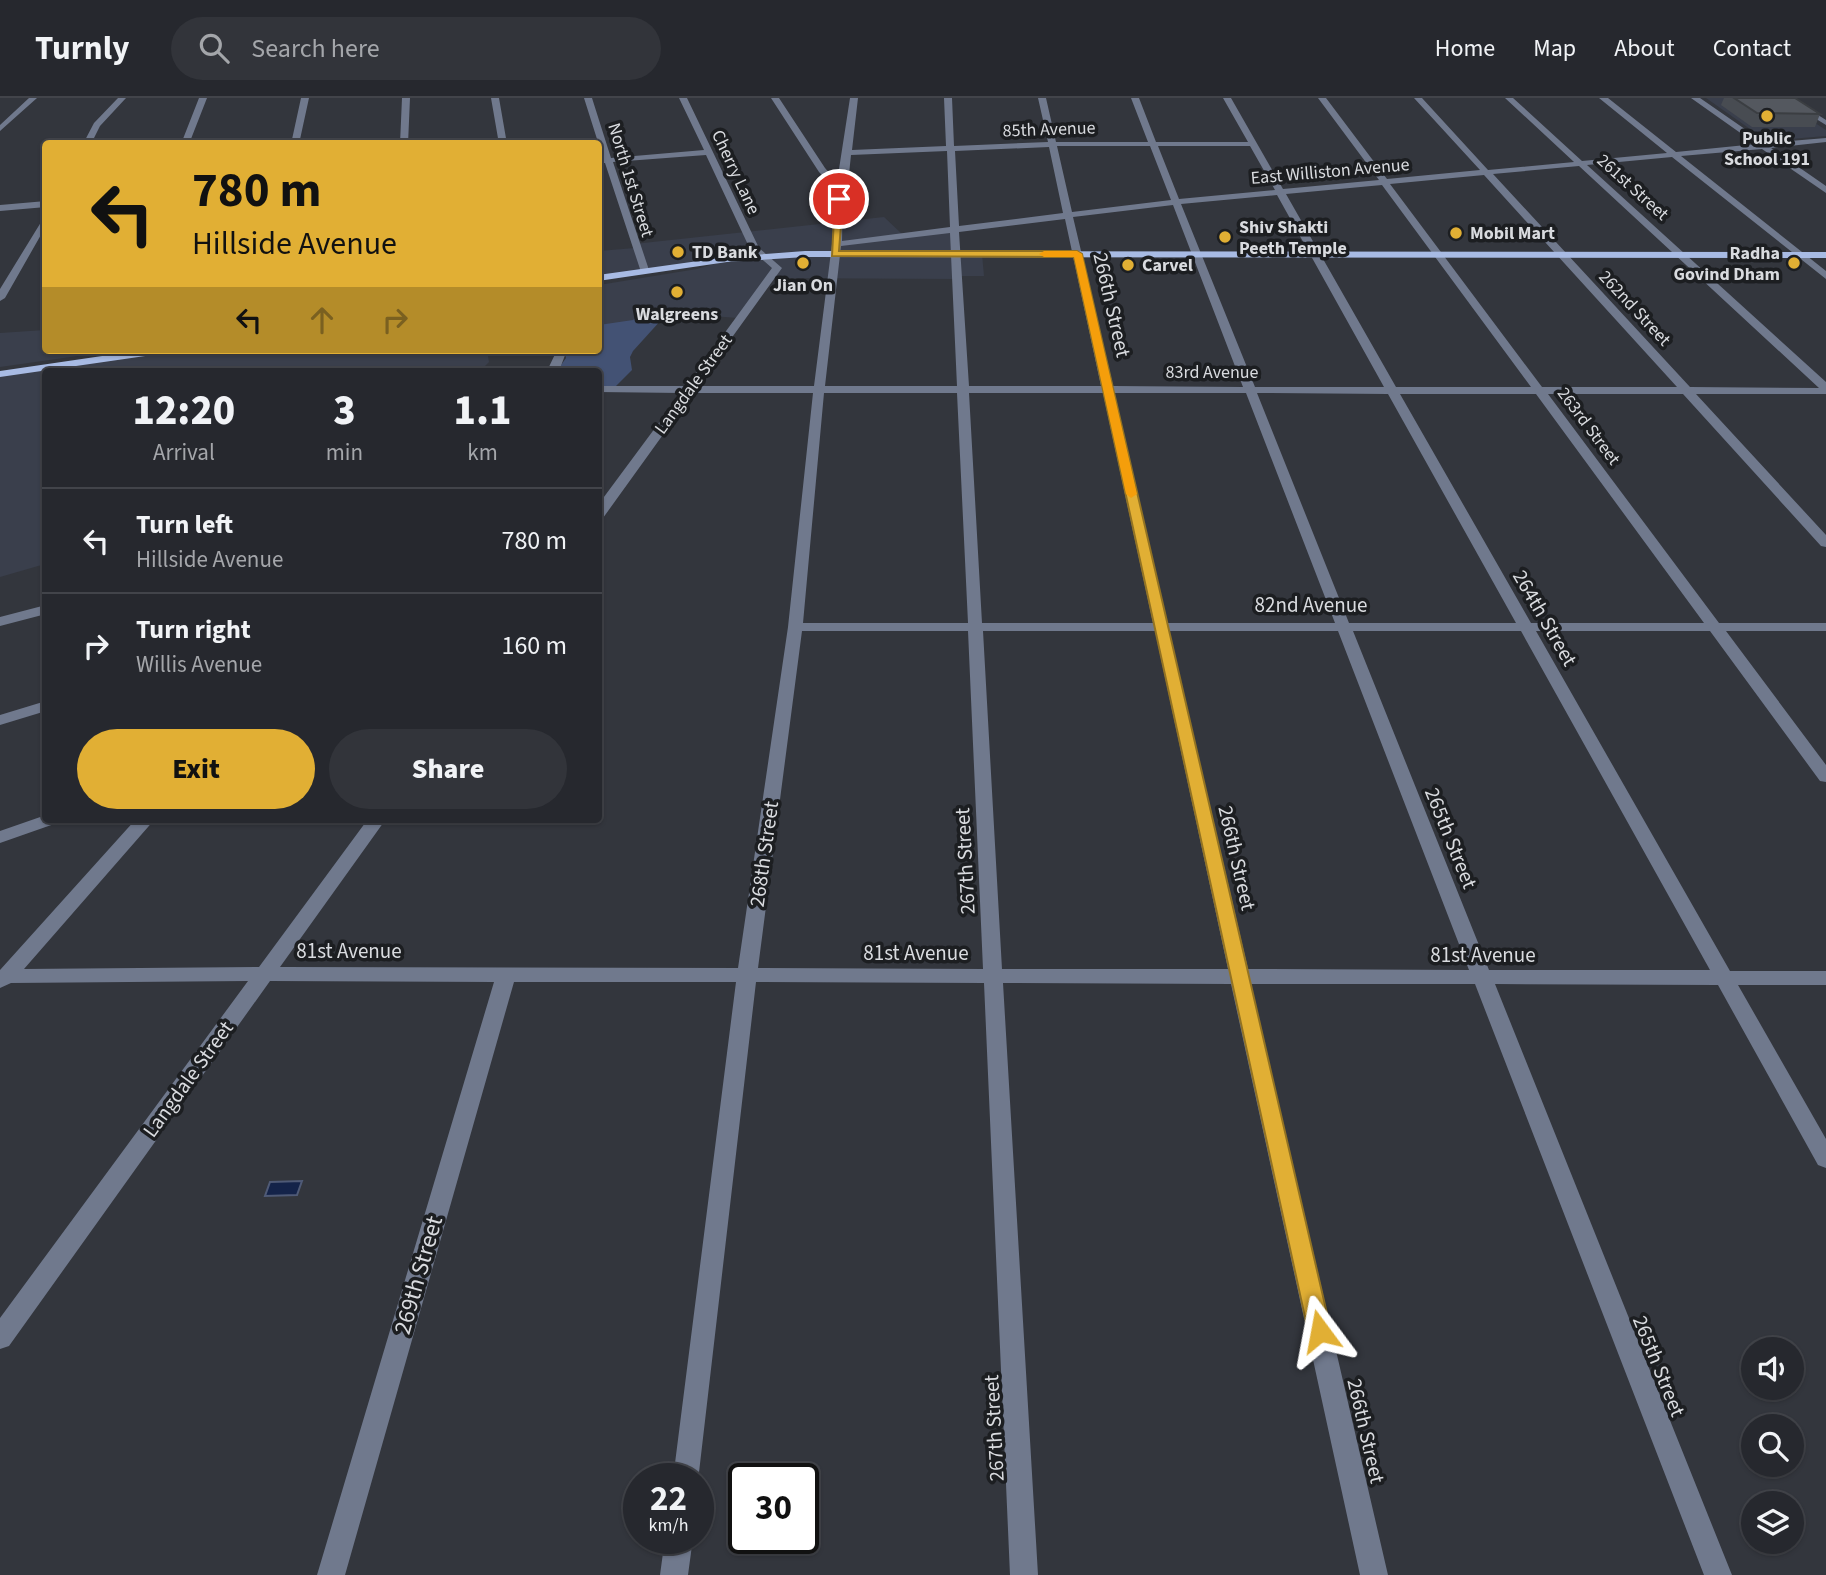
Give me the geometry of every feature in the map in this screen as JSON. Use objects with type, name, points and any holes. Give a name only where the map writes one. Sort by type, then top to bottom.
[{"type":"main road","points":[[602,277],[765,255],[836,249],[956,254],[1826,255]]},
{"type":"main road","points":[[602,284],[697,269],[721,261]]},
{"type":"main road","points":[[0,367],[103,354]]},
{"type":"main road","points":[[0,374],[103,354]]},
{"type":"street","points":[[0,129],[33,98]]},
{"type":"street","points":[[89,140],[97,125],[122,98]]},
{"type":"street","points":[[187,140],[203,98]]},
{"type":"street","points":[[296,140],[304,98]]},
{"type":"street","points":[[404,140],[406,98]]},
{"type":"street","points":[[495,98],[502,140]]},
{"type":"street","name":"North 1st Street","points":[[588,98],[598,140]]},
{"type":"street","name":"Cherry Lane","points":[[683,98],[754,248],[765,255]]},
{"type":"street","points":[[775,98],[822,170],[839,189]]},
{"type":"street","name":"268th Street","points":[[688,1463],[747,975],[795,627],[836,249],[839,189],[845,174],[854,98]]},
{"type":"street","name":"267th Street","points":[[948,98],[1024,1575]]},
{"type":"street","name":"266th Street","points":[[1042,98],[1374,1575]]},
{"type":"street","name":"265th Street","points":[[1135,98],[1718,1575]]},
{"type":"street","name":"264th Street","points":[[1227,98],[1826,1159]]},
{"type":"street","name":"263rd Street","points":[[1322,98],[1826,777]]},
{"type":"street","name":"262nd Street","points":[[1418,98],[1826,542]]},
{"type":"street","name":"261st Street","points":[[1509,98],[1826,390]]},
{"type":"street","points":[[1603,98],[1826,276]]},
{"type":"street","points":[[1695,98],[1826,190]]},
{"type":"street","points":[[1786,98],[1826,123]]},
{"type":"street","name":"East Williston Avenue","points":[[836,249],[955,229],[1176,202],[1826,140]]},
{"type":"street","name":"85th Avenue","points":[[847,153],[1153,144],[1252,144]]},
{"type":"street","points":[[603,160],[710,152]]},
{"type":"street","name":"North 1st Street","points":[[603,160],[644,271]]},
{"type":"street","points":[[0,208],[42,204]]},
{"type":"street","points":[[0,298],[42,224]]},
{"type":"street","name":"Langdale Street","points":[[602,509],[777,268],[765,255]]},
{"type":"street","name":"83rd Avenue","points":[[602,389],[1826,390]]},
{"type":"street","points":[[0,622],[42,610]]},
{"type":"street","name":"82nd Avenue","points":[[795,627],[1826,628]]},
{"type":"street","points":[[0,720],[42,707]]},
{"type":"street","points":[[0,837],[42,822]]},
{"type":"street","points":[[2,980],[142,823]]},
{"type":"street","name":"Langdale Street","points":[[0,1338],[374,823]]},
{"type":"street","name":"81st Avenue","points":[[2,980],[265,974],[1826,978]]},
{"type":"street","name":"269th Street","points":[[331,1575],[506,975]]},
{"type":"street","points":[[674,1575],[677,1554]]},
{"type":"shaded area","points":[[1706,98],[1776,98],[1826,130],[1826,136],[1767,141]]},
{"type":"shaded area","points":[[884,217],[903,235],[955,228],[956,254],[982,254],[984,276],[958,276],[957,279],[770,278],[738,318],[645,311],[650,319],[602,327],[602,285],[697,269],[717,263],[602,278],[602,251],[635,248],[634,244]]},
{"type":"shaded area","points":[[644,311],[662,319],[633,351],[630,357],[632,370],[616,386],[602,386],[602,368],[559,368],[566,358],[565,354],[602,354],[602,325],[633,320]]},
{"type":"shaded area","points":[[42,330],[42,354],[92,354],[0,367],[0,333]]},
{"type":"shaded area","points":[[138,354],[488,354],[489,362],[483,368],[42,368],[42,565],[0,577],[0,374]]},
{"type":"shaded area","points":[[302,1181],[297,1195],[265,1196],[270,1182]]},
{"type":"building","points":[[1734,98],[1795,98],[1820,114],[1757,113]]},
{"type":"slow traffic","points":[[1044,254],[1077,254],[1131,494]]},
{"type":"place","name":"Public School 191","points":[[1767,116]]},
{"type":"place","name":"Mobil Mart","points":[[1456,233]]},
{"type":"place","name":"Shiv Shakti Peeth Temple","points":[[1225,237]]},
{"type":"place","name":"TD Bank","points":[[678,252]]},
{"type":"place","name":"Jian On","points":[[803,263]]},
{"type":"place","name":"Radha Govind Dham","points":[[1794,263]]},
{"type":"place","name":"Carvel","points":[[1128,265]]},
{"type":"place","name":"Walgreens","points":[[677,292]]},
{"type":"route","points":[[839,199],[835,254],[1077,254],[1320,1331]]}]
